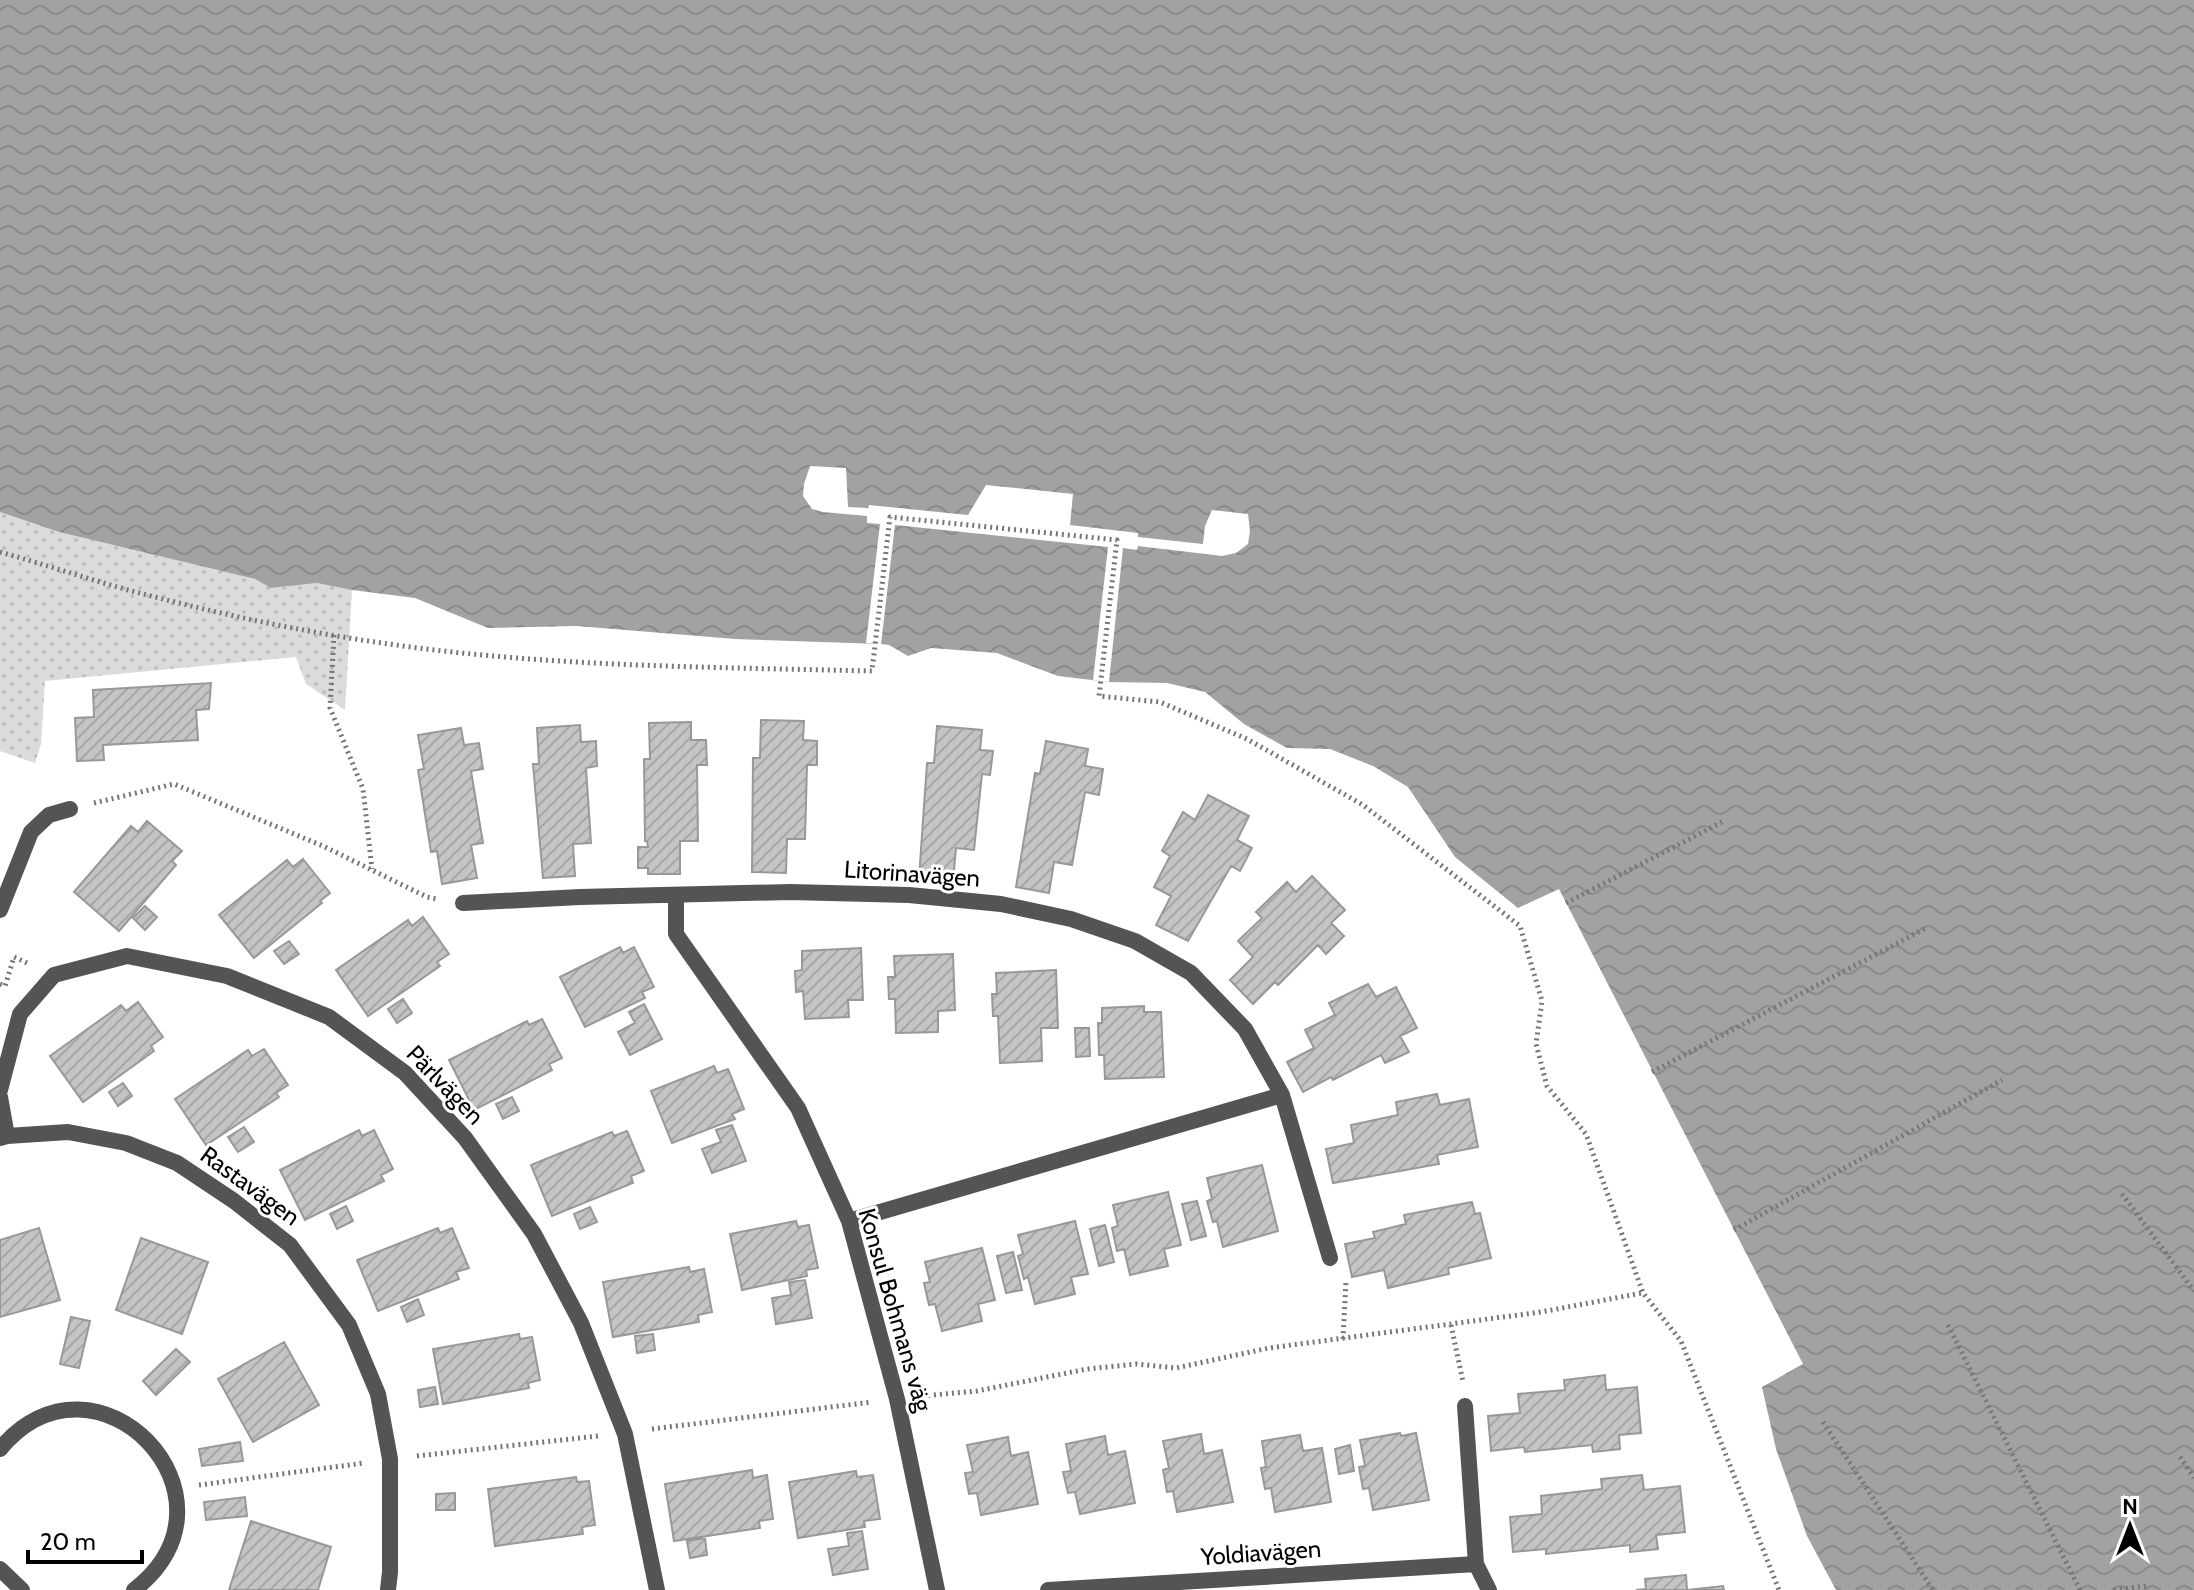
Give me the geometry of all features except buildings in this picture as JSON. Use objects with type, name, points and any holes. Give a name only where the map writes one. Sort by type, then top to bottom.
[{"type":"street","points":[[0,910],[31,832],[49,815],[70,809]]},
{"type":"street","name":"Litorinavägen","points":[[463,903],[790,892],[909,895],[1001,904],[1071,919],[1135,941],[1191,973],[1245,1029],[1282,1095],[1330,1258]]},
{"type":"street","name":"Konsul Bohmans väg","points":[[676,895],[676,934],[798,1108],[849,1221],[897,1399],[937,1590]]},
{"type":"street","name":"Pärlvägen","points":[[0,1090],[20,1014],[54,975],[127,956],[227,976],[329,1017],[405,1073],[465,1138],[534,1234],[581,1323],[625,1434],[657,1590]]},
{"type":"street","points":[[849,1221],[1282,1095]]},
{"type":"street","points":[[0,1097],[4,1137]]},
{"type":"street","name":"Rastavägen","points":[[4,1137],[68,1132],[126,1143],[177,1163],[234,1201],[290,1245],[349,1325],[378,1394],[390,1459],[388,1590]]},
{"type":"street","points":[[1465,1406],[1476,1564],[1489,1590]]},
{"type":"street","points":[[0,1449],[20,1429],[62,1411],[98,1412],[120,1420],[147,1438],[163,1458],[174,1487],[177,1511],[172,1539],[154,1572],[134,1590]]},
{"type":"street","name":"Yoldiavägen","points":[[1048,1590],[1476,1564]]},
{"type":"street","points":[[0,1569],[22,1590]]},
{"type":"path","points":[[0,552],[218,613],[334,635],[470,655],[632,664],[872,671],[890,517],[1117,540],[1099,696],[1160,702],[1247,739],[1363,805],[1520,926],[1542,1001],[1536,1044],[1547,1086],[1586,1134],[1643,1293],[1681,1341],[1779,1590]]},
{"type":"path","points":[[334,635],[330,708],[363,789],[372,869]]},
{"type":"path","points":[[70,809],[174,784],[372,869],[427,897],[463,903]]},
{"type":"path","points":[[1566,903],[1722,822]]},
{"type":"path","points":[[1652,1072],[1926,928]]},
{"type":"path","points":[[0,984],[5,986],[12,964]]},
{"type":"path","points":[[1734,1230],[2002,1080]]},
{"type":"path","points":[[2122,1194],[2194,1291]]},
{"type":"path","points":[[1343,1339],[1346,1281]]},
{"type":"path","points":[[668,1426],[977,1391],[1100,1368],[1137,1364],[1176,1368],[1269,1348],[1541,1312],[1643,1293]]},
{"type":"path","points":[[1451,1325],[1464,1383]]},
{"type":"path","points":[[1948,1325],[2080,1590]]},
{"type":"path","points":[[1823,1422],[1933,1590]]},
{"type":"path","points":[[471,1450],[551,1440]]},
{"type":"path","points":[[2180,1457],[2194,1478]]},
{"type":"path","points":[[174,1487],[351,1464]]},
{"type":"path","points":[[2114,1590],[2146,1586],[2147,1590]]},
{"type":"shaded area","points":[[0,512],[59,532],[255,579],[271,588],[317,583],[352,590],[345,710],[306,684],[296,657],[45,681],[41,744],[35,763],[0,751]]},
{"type":"water","points":[[0,0],[2194,0],[2194,1590],[1836,1590],[1807,1536],[1776,1449],[1762,1387],[1803,1364],[1559,889],[1518,908],[1455,857],[1408,787],[1373,766],[1330,749],[1287,748],[1244,724],[1205,692],[1167,683],[1109,682],[1058,676],[997,653],[931,648],[908,656],[881,644],[735,639],[577,626],[488,628],[415,598],[317,583],[271,588],[255,579],[59,532],[0,512]]},
{"type":"pier","points":[[810,466],[846,468],[848,507],[868,508],[869,505],[968,515],[986,485],[1073,494],[1070,525],[1138,533],[1138,537],[1203,544],[1205,526],[1212,510],[1248,514],[1248,544],[1236,553],[1222,556],[1138,546],[1137,550],[1123,548],[1109,682],[1093,680],[1108,547],[895,525],[881,644],[866,643],[880,524],[867,523],[867,516],[812,509],[803,496]]}]
